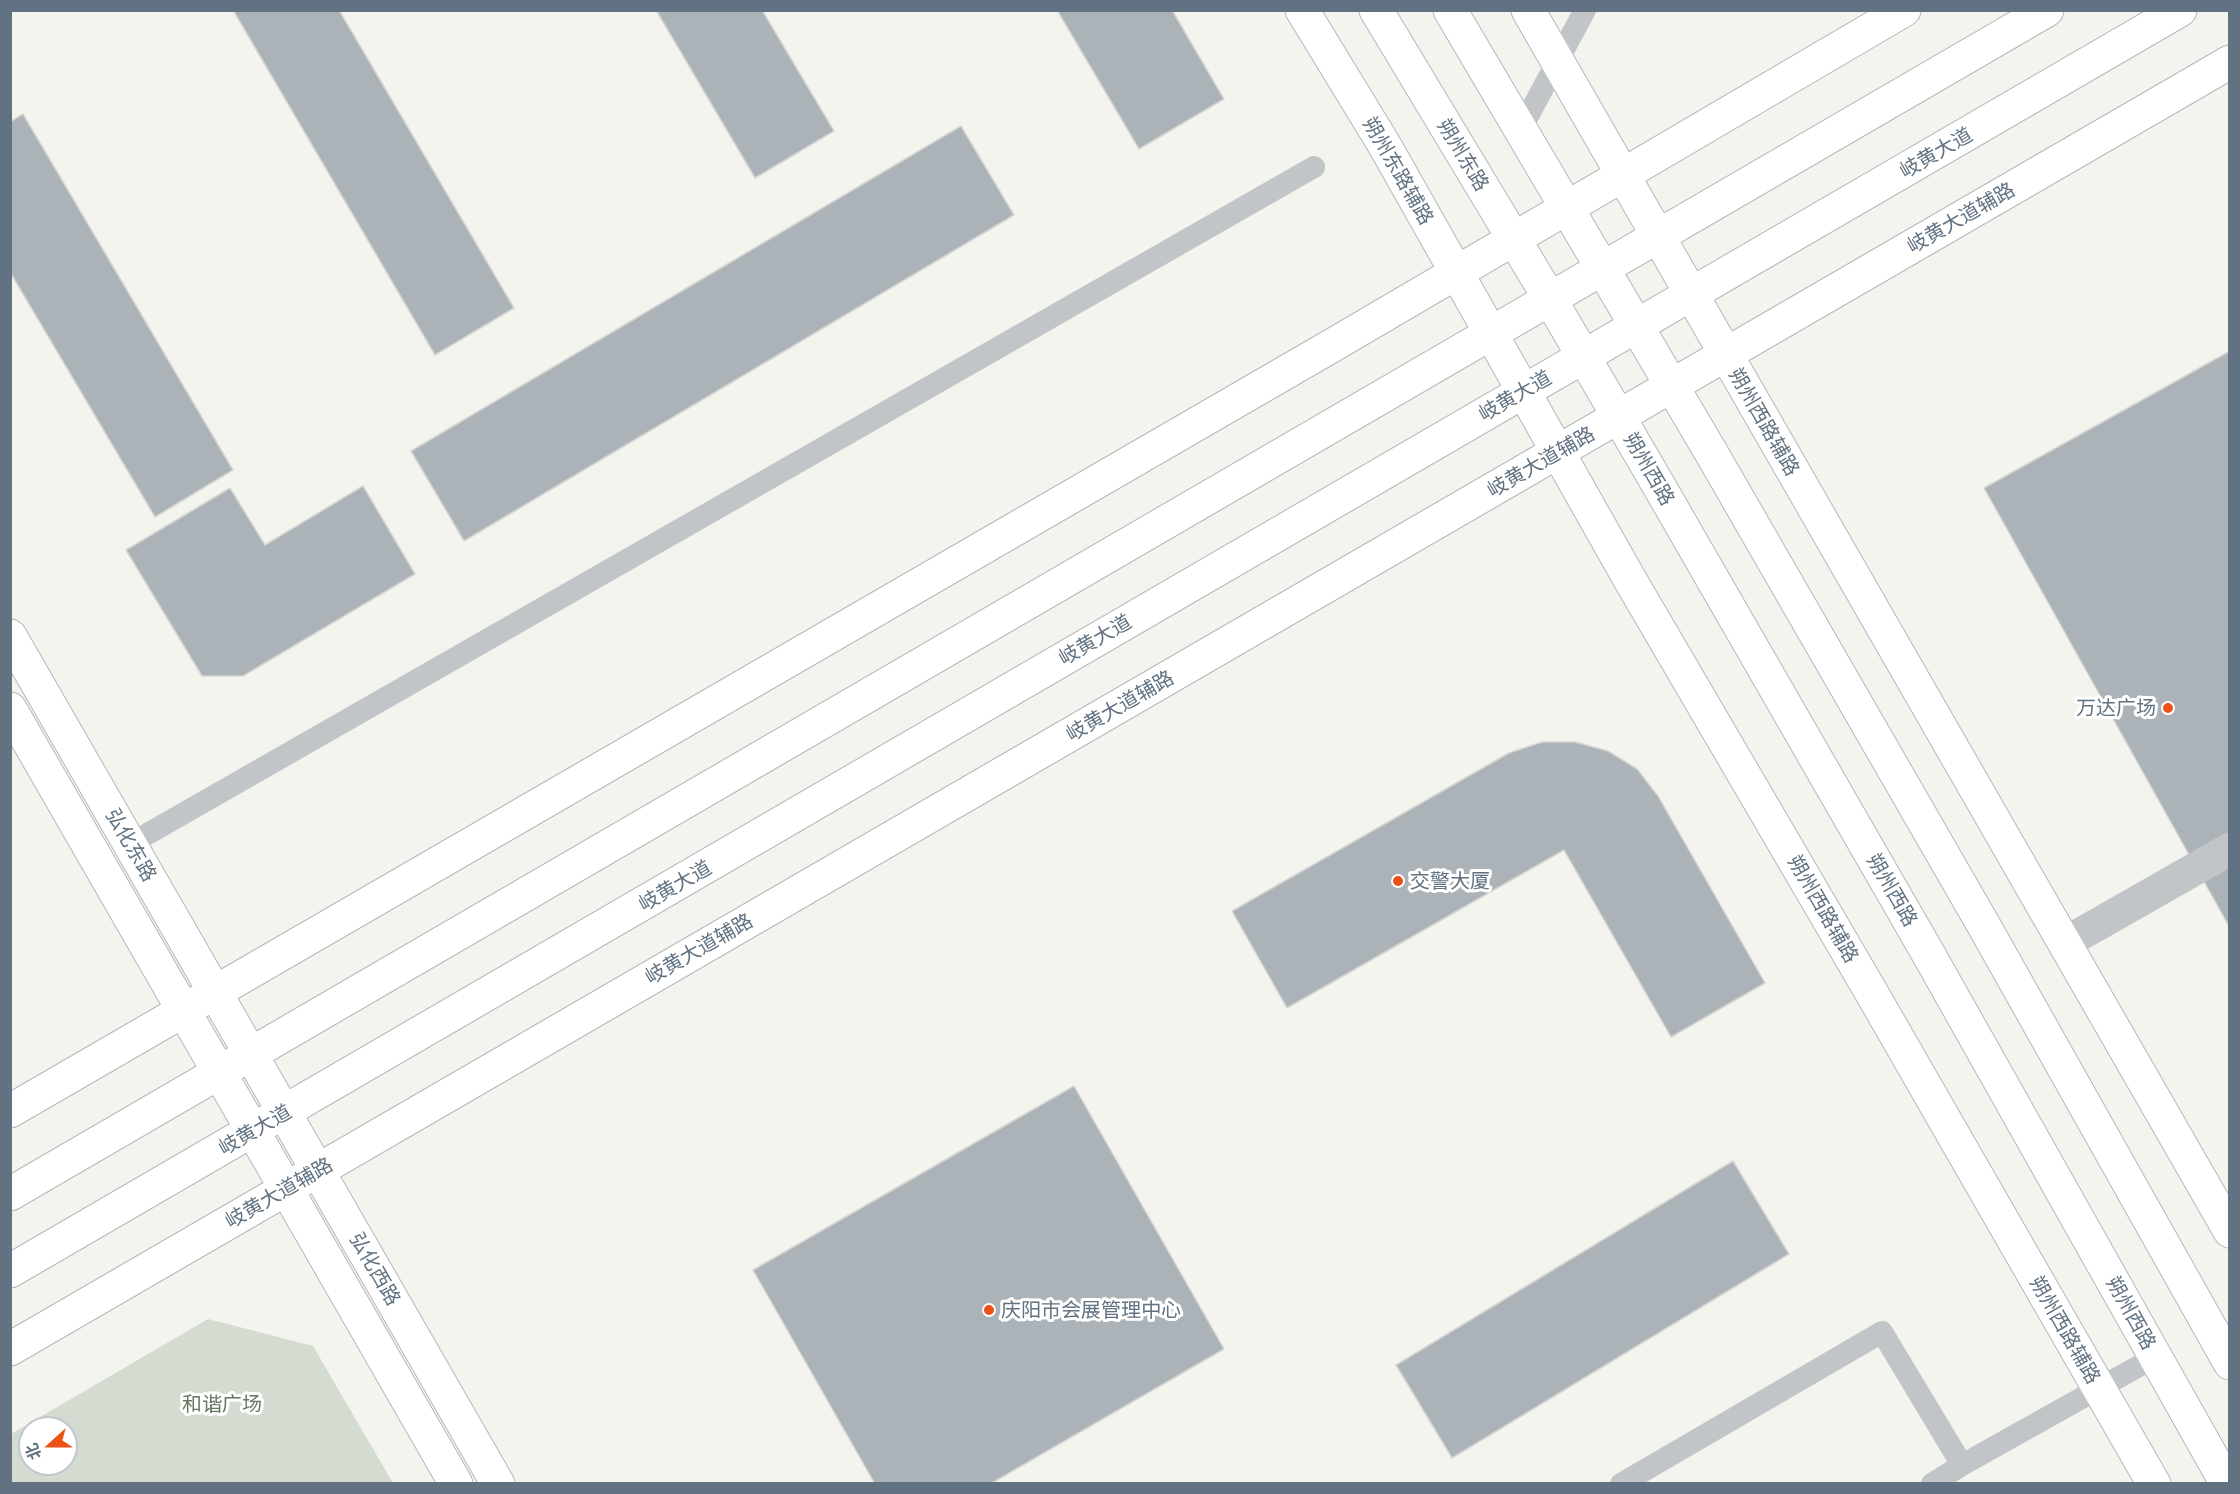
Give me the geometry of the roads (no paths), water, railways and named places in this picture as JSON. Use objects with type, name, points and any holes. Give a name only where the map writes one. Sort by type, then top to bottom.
[{"type":"main road","name":"朔州东路辅路","points":[[1302,10],[1385,146],[1490,335]]},
{"type":"main road","name":"朔州东路","points":[[1376,10],[1550,299]]},
{"type":"main road","points":[[1449,10],[1604,268],[1977,914],[2229,1363]]},
{"type":"main road","points":[[1528,10],[1658,237]]},
{"type":"main road","points":[[10,1111],[1456,273],[1904,10]]},
{"type":"main road","points":[[10,1194],[2047,10]]},
{"type":"main road","name":"岐黄大道","points":[[10,1271],[2180,10]]},
{"type":"main road","name":"岐黄大道辅路","points":[[10,1349],[2229,62]]},
{"type":"main road","name":"朔州西路辅路","points":[[1658,237],[2229,1231]]},
{"type":"main road","name":"朔州西路","points":[[1550,299],[1929,955],[2227,1484]]},
{"type":"main road","name":"朔州西路辅路","points":[[1490,335],[2154,1484]]},
{"type":"main road","name":"弘化东路","points":[[10,636],[251,1054]]},
{"type":"main road","name":"弘化东路","points":[[10,709],[219,1073]]},
{"type":"main road","name":"弘化西路","points":[[251,1054],[498,1484]]},
{"type":"main road","name":"弘化西路","points":[[219,1073],[456,1484]]},
{"type":"street","points":[[2065,943],[2229,849]]},
{"type":"lane","points":[[1521,129],[1585,10]]},
{"type":"lane","points":[[130,844],[1314,167]]},
{"type":"lane","points":[[1621,1484],[1882,1332],[1962,1466]]},
{"type":"lane","points":[[1932,1484],[2155,1357]]},
{"type":"place","name":"万达广场","points":[[2168,708]]},
{"type":"place","name":"交警大厦","points":[[1398,881]]},
{"type":"place","name":"庆阳市会展管理中心","points":[[989,1310]]},
{"type":"park label","name":"和谐广场","points":[[222,1404]]}]
